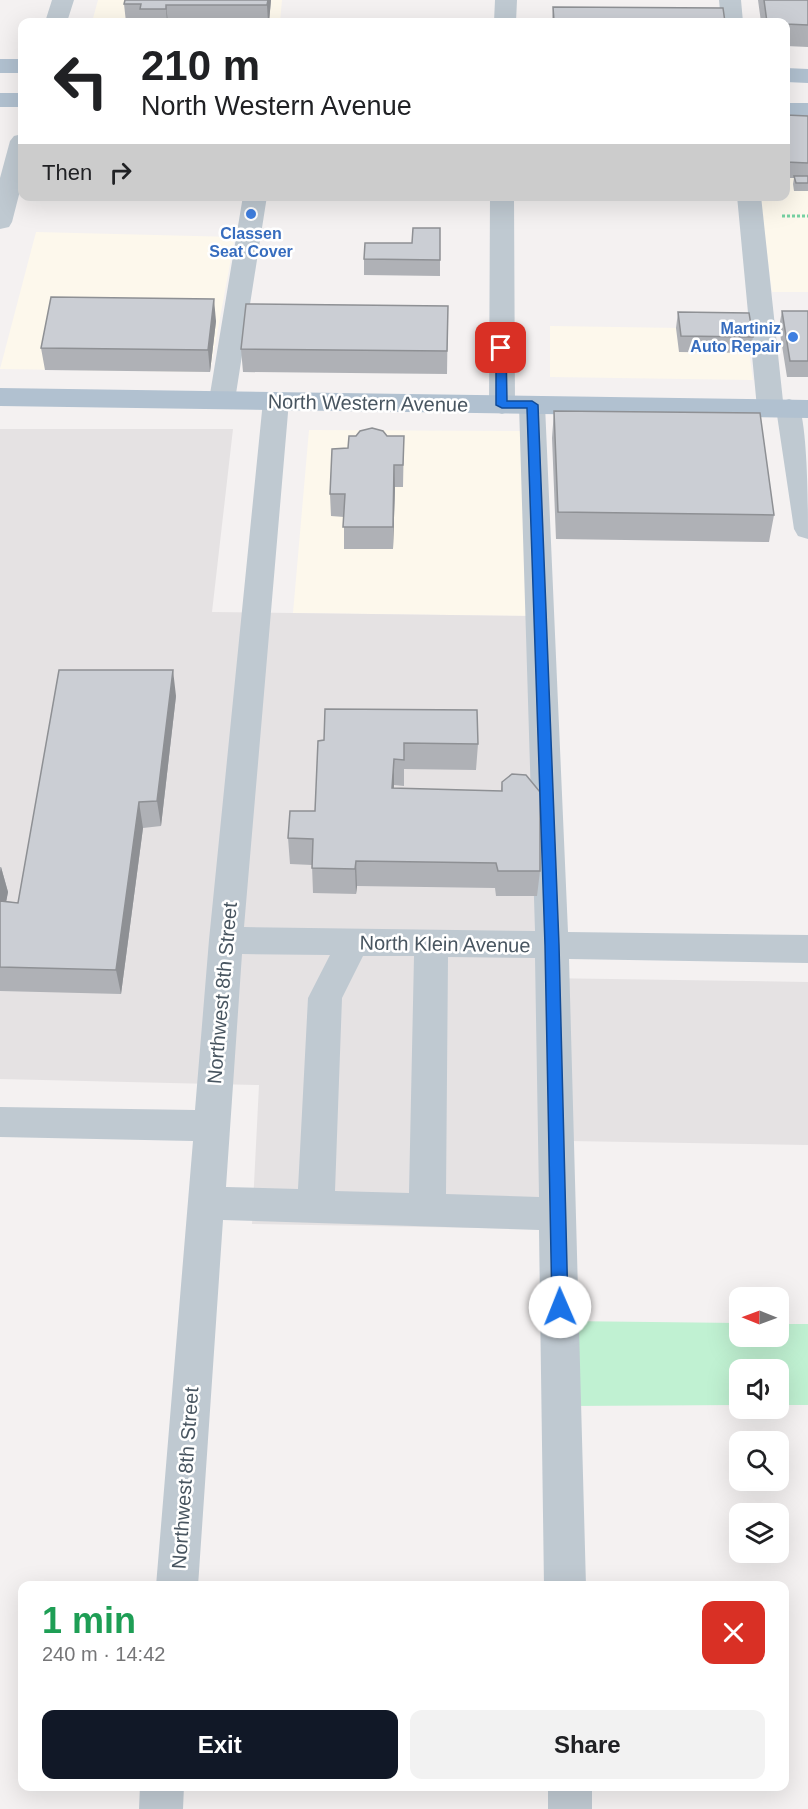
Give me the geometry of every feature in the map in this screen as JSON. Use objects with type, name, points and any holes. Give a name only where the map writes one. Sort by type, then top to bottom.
[{"type":"main road","points":[[0,66],[18,66]]},
{"type":"main road","points":[[790,75],[808,76]]},
{"type":"main road","points":[[0,100],[18,100]]},
{"type":"main road","points":[[790,110],[808,110]]},
{"type":"main road","name":"North Western Avenue","points":[[0,397],[789,408]]},
{"type":"street","points":[[57,18],[63,0]]},
{"type":"street","points":[[505,18],[506,0]]},
{"type":"street","points":[[730,0],[732,18]]},
{"type":"street","points":[[0,222],[18,156]]},
{"type":"street","points":[[222,400],[254,201]]},
{"type":"street","points":[[502,201],[552,945],[565,1581]]},
{"type":"street","points":[[750,201],[789,408],[808,529]]},
{"type":"street","name":"Northwest 8th Street","points":[[177,1581],[226,940],[276,401]]},
{"type":"street","name":"North Klein Avenue","points":[[226,940],[808,949]]},
{"type":"street","points":[[316,1207],[325,998],[353,942]]},
{"type":"street","points":[[427,1210],[431,943]]},
{"type":"street","points":[[0,1122],[212,1126]]},
{"type":"street","points":[[206,1203],[558,1214]]},
{"type":"street","points":[[161,1809],[162,1791]]},
{"type":"street","points":[[570,1791],[570,1809]]},
{"type":"shaded area","points":[[98,0],[282,0],[280,18],[93,18]]},
{"type":"shaded area","points":[[790,122],[808,123],[808,292],[772,292],[761,201],[790,201]]},
{"type":"shaded area","points":[[36,232],[235,237],[210,372],[0,369]]},
{"type":"shaded area","points":[[550,326],[746,329],[753,380],[550,377]]},
{"type":"shaded area","points":[[0,429],[233,429],[212,612],[537,616],[543,978],[808,982],[808,1145],[569,1141],[545,1229],[252,1224],[259,1085],[0,1079]]},
{"type":"shaded area","points":[[309,430],[529,431],[537,616],[293,613]]},
{"type":"green space","points":[[564,1321],[729,1323],[729,1347],[789,1347],[789,1324],[808,1324],[808,1405],[789,1405],[789,1359],[729,1359],[729,1405],[570,1406]]},
{"type":"building","points":[[125,0],[268,0],[267,5],[166,5],[166,9],[140,9],[141,4],[124,4]]},
{"type":"building","points":[[764,0],[808,0],[808,25],[790,24],[790,18],[766,18]]},
{"type":"building","points":[[553,7],[723,8],[724,18],[554,18]]},
{"type":"building","points":[[790,115],[808,116],[808,163],[790,162]]},
{"type":"building","points":[[794,176],[808,176],[808,183],[796,183]]},
{"type":"building","points":[[413,228],[440,228],[440,260],[364,259],[365,243],[412,243]]},
{"type":"building","points":[[51,297],[214,299],[208,350],[41,348]]},
{"type":"building","points":[[246,304],[448,306],[447,351],[241,349]]},
{"type":"building","points":[[782,311],[808,311],[808,361],[790,361]]},
{"type":"building","points":[[678,312],[749,313],[753,337],[681,336]]},
{"type":"building","points":[[554,411],[760,413],[774,515],[558,512]]},
{"type":"building","points":[[372,428],[383,431],[387,436],[404,436],[403,465],[394,465],[393,527],[343,527],[345,494],[330,494],[332,449],[348,448],[349,436],[356,436],[360,431]]},
{"type":"building","points":[[59,670],[173,670],[157,801],[139,802],[116,970],[0,967],[0,901],[18,903]]},
{"type":"building","points":[[325,709],[477,710],[478,744],[404,743],[404,760],[394,759],[392,788],[502,791],[502,782],[512,774],[526,775],[540,792],[540,871],[498,871],[496,863],[356,861],[355,869],[312,868],[313,839],[288,838],[290,811],[315,811],[318,741],[324,740]]},
{"type":"place","name":"Classen Seat Cover","points":[[251,214]]},
{"type":"place","name":"Martiniz Auto Repair","points":[[793,337]]},
{"type":"route","points":[[501,348],[502,405],[532,405],[552,945],[560,1307]]}]
